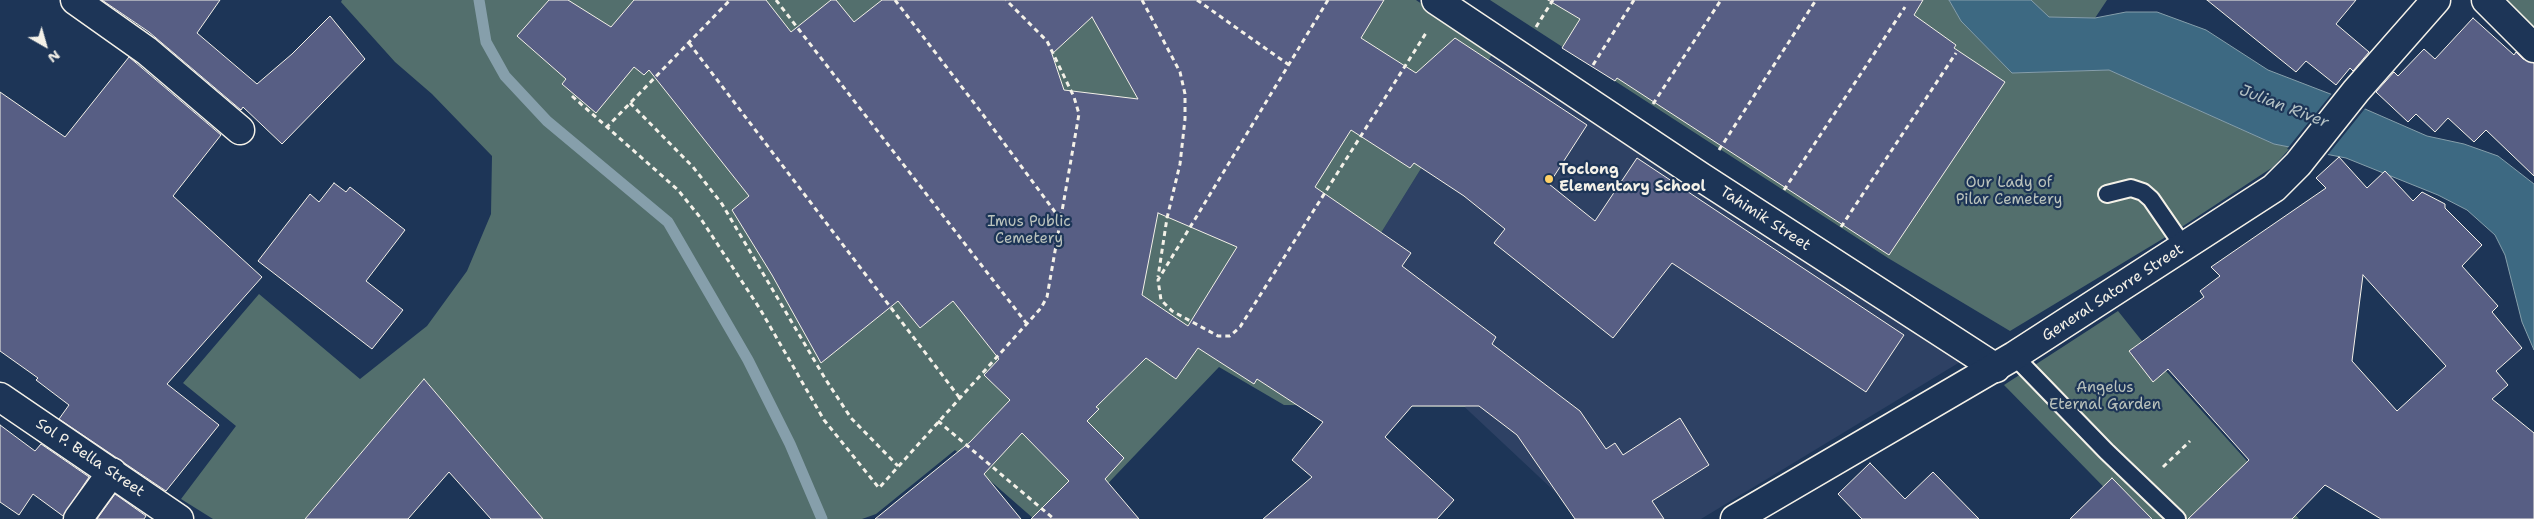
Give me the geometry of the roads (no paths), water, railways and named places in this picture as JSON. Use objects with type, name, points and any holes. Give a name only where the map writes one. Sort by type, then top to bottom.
[{"type":"street","points":[[75,0],[146,51],[240,130]]},
{"type":"street","name":"General Satorre Street","points":[[1735,519],[2005,362],[2274,188],[2298,164],[2356,91],[2436,0]]},
{"type":"street","points":[[2486,0],[2534,48]]},
{"type":"street","name":"Tahimik Street","points":[[1440,3],[1822,256],[2005,362]]},
{"type":"street","name":"Sol P. Bella Street","points":[[0,397],[179,519]]},
{"type":"street","points":[[78,519],[112,472]]},
{"type":"lane","points":[[2107,194],[2131,188],[2143,192],[2151,199],[2184,247]]},
{"type":"lane","points":[[2005,362],[2177,519]]},
{"type":"water","name":"Julian River","points":[[1949,0],[2031,0],[2049,17],[2095,18],[2126,12],[2157,12],[2206,30],[2268,70],[2333,95],[2427,136],[2464,144],[2498,156],[2534,184],[2534,350],[2522,322],[2505,255],[2495,235],[2467,210],[2438,195],[2346,158],[2274,144],[2109,70],[2012,73],[1961,21]]},
{"type":"waterway","points":[[479,0],[486,42],[505,76],[547,121],[668,222],[748,360],[790,444],[822,519]]},
{"type":"place","name":"Toclong Elementary School","points":[[1549,179]]},
{"type":"park label","name":"Our Lady of Pilar Cemetery","points":[[2009,192]]},
{"type":"park label","name":"Imus Public Cemetery","points":[[1029,230]]},
{"type":"park label","name":"Angelus Eternal Garden","points":[[2105,396]]}]
